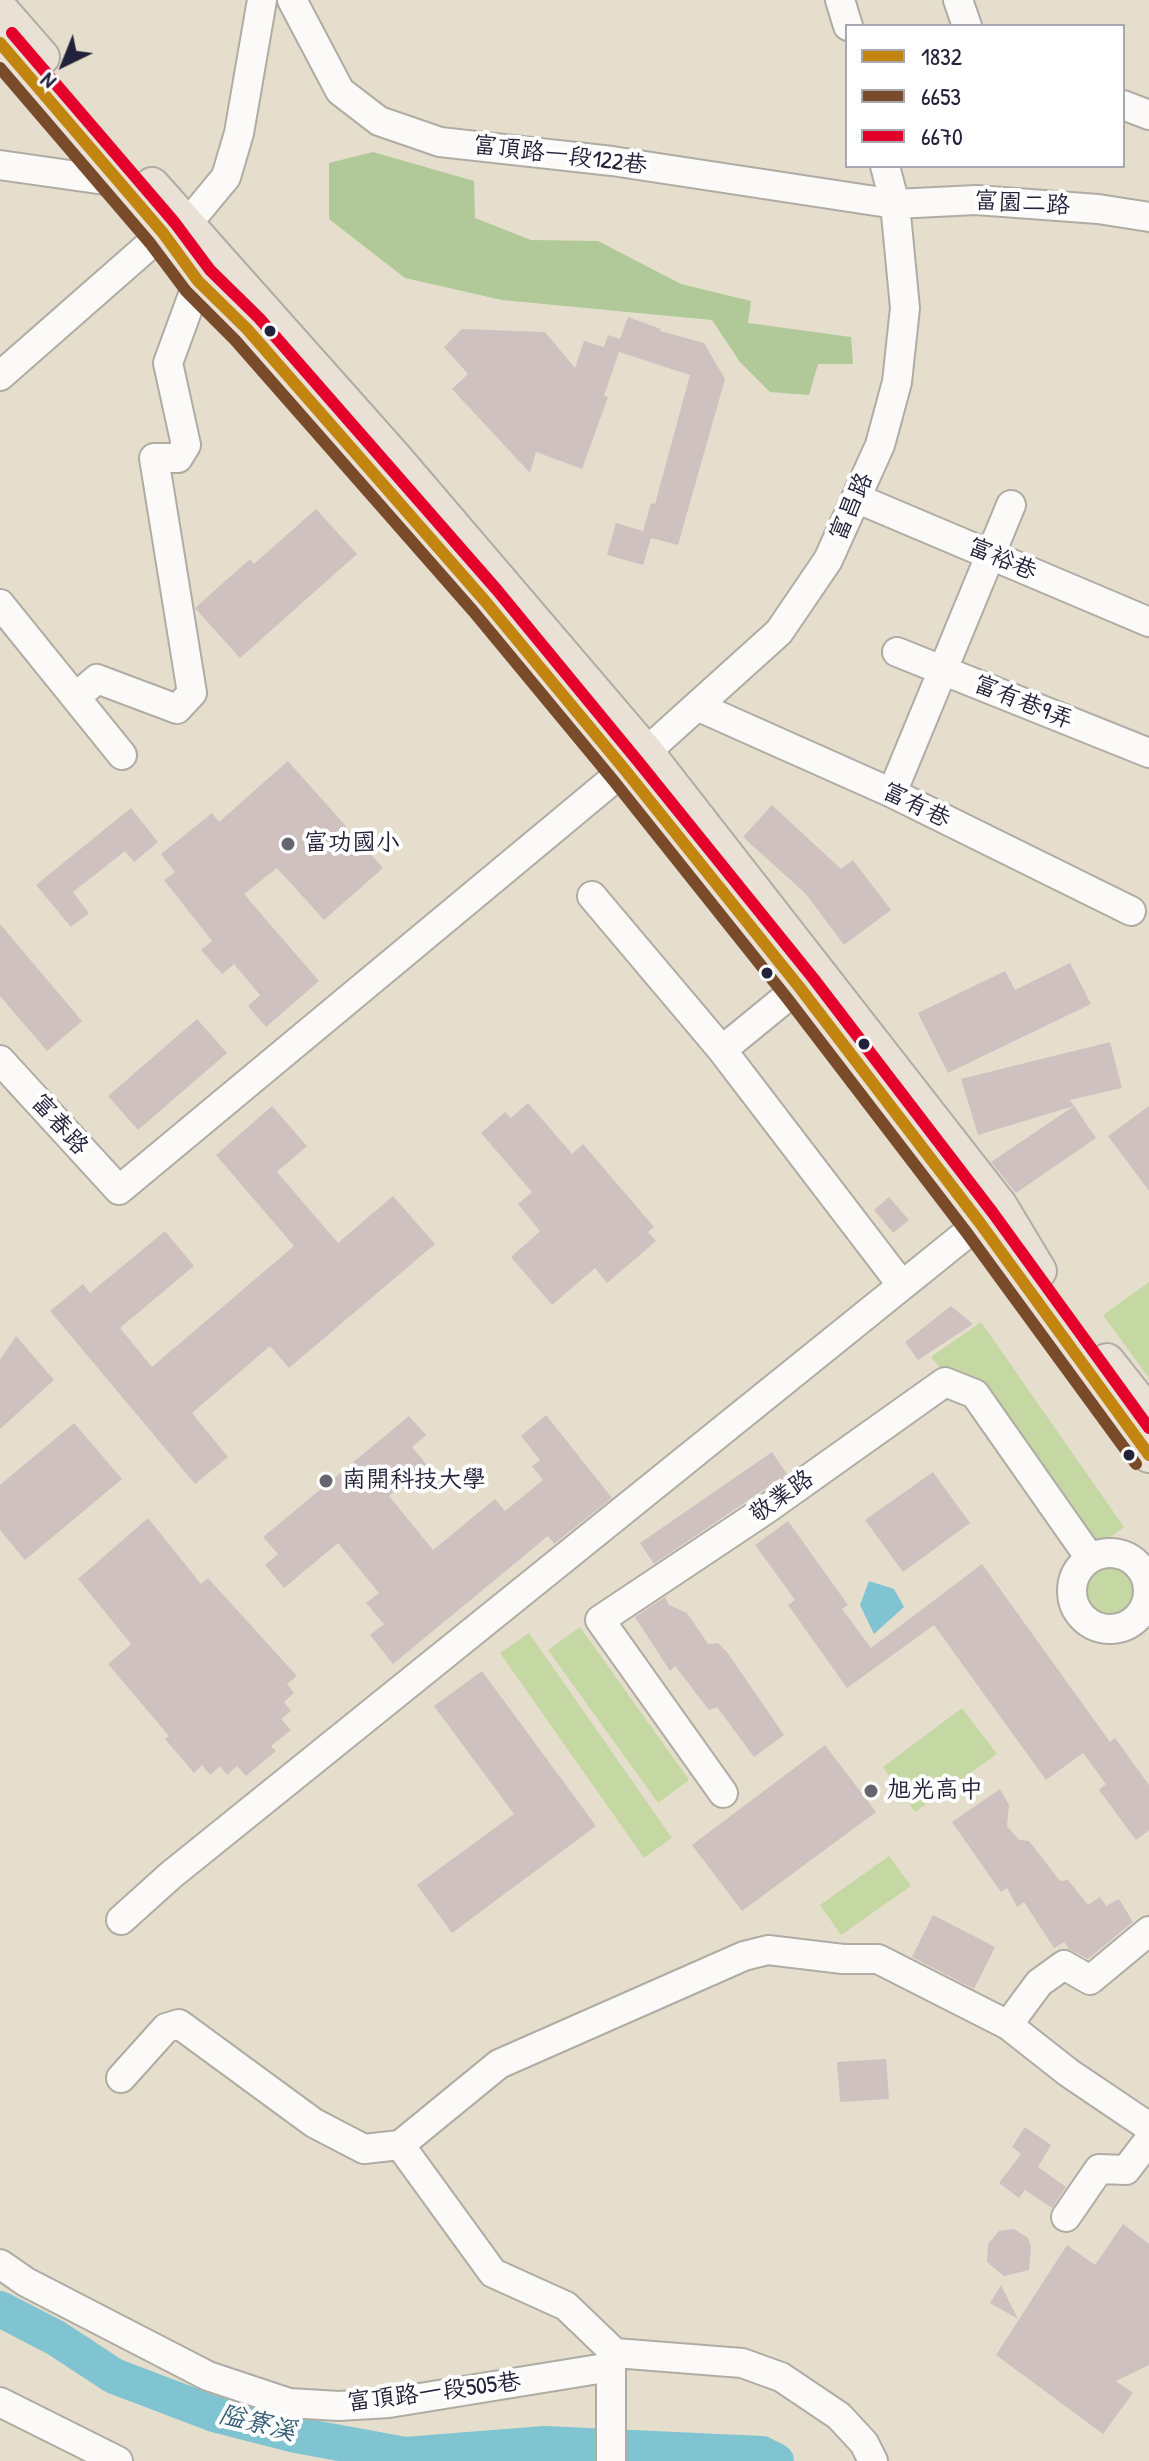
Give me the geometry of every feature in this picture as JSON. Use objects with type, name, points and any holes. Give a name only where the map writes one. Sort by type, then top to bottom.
[{"type":"main road","points":[[0,9],[175,228],[394,457],[500,586],[809,979],[869,1042],[990,1215],[1149,1455]]},
{"type":"main road","points":[[0,43],[119,182],[175,228],[198,281],[247,329],[485,601],[636,761]]},
{"type":"main road","points":[[990,1215],[1149,1414]]},
{"type":"street","points":[[0,376],[175,228],[226,177],[239,133],[262,0]]},
{"type":"street","name":"富頂路一段122巷","points":[[292,0],[340,91],[379,121],[440,142],[612,161],[895,204]]},
{"type":"street","points":[[840,0],[847,24]]},
{"type":"street","points":[[958,0],[966,24]]},
{"type":"street","points":[[1125,106],[1149,115]]},
{"type":"street","points":[[0,165],[119,182]]},
{"type":"street","name":"富昌路","points":[[119,1190],[636,761],[779,632],[828,560],[880,445],[897,382],[905,308],[895,204],[886,168]]},
{"type":"street","name":"富園二路","points":[[895,204],[976,200],[1098,209],[1149,217]]},
{"type":"street","points":[[76,697],[97,679],[177,709],[192,693],[154,458],[178,458],[186,445],[168,363],[198,281]]},
{"type":"street","name":"富裕巷","points":[[856,498],[1149,622]]},
{"type":"street","points":[[892,793],[1011,505]]},
{"type":"street","points":[[6,617],[122,755]]},
{"type":"street","name":"富有巷9弄","points":[[897,652],[1149,753]]},
{"type":"street","name":"富有巷","points":[[699,707],[892,793],[1131,911]]},
{"type":"street","points":[[592,896],[722,1050],[901,1284]]},
{"type":"street","points":[[722,1050],[809,979]]},
{"type":"street","name":"富春路","points":[[0,1060],[119,1190]]},
{"type":"street","points":[[121,1920],[171,1875],[990,1215]]},
{"type":"street","name":"敬業路","points":[[723,1793],[600,1620],[765,1510],[945,1382],[975,1394],[1090,1558]]},
{"type":"street","points":[[1115,1553],[1145,1563],[1148,1586],[1142,1628],[1103,1628],[1080,1615],[1074,1604],[1074,1578],[1090,1558],[1115,1553]]},
{"type":"street","points":[[1008,2025],[1039,1983],[1064,1965],[1090,1980],[1149,1931]]},
{"type":"street","points":[[121,2078],[166,2028],[179,2024],[314,2123],[364,2149],[400,2145],[499,2064],[744,1956],[768,1950],[843,1959],[878,1959],[1008,2025],[1069,2073],[1149,2127]]},
{"type":"street","points":[[1066,2217],[1099,2169],[1126,2170],[1149,2140]]},
{"type":"street","points":[[400,2145],[493,2273],[566,2306],[613,2368],[611,2461]]},
{"type":"street","name":"富頂路一段505巷","points":[[0,2264],[26,2282],[208,2376],[289,2403],[339,2406],[389,2403],[613,2368],[742,2363],[781,2377],[839,2416],[864,2443],[873,2461]]},
{"type":"street","points":[[0,2402],[118,2461]]},
{"type":"green space","points":[[373,152],[474,181],[475,218],[531,240],[598,241],[681,284],[751,301],[748,323],[851,337],[853,364],[818,364],[809,395],[770,392],[740,362],[712,320],[502,300],[405,278],[329,219],[329,163]]},
{"type":"green space","points":[[1149,1282],[1149,1378],[1103,1315]]},
{"type":"green space","points":[[981,1322],[1124,1527],[1092,1550],[931,1357]]},
{"type":"green space","points":[[1108,1565],[1127,1572],[1134,1591],[1127,1610],[1108,1617],[1089,1610],[1082,1591],[1089,1572]]},
{"type":"green space","points":[[580,1627],[689,1780],[658,1803],[548,1650]]},
{"type":"green space","points":[[529,1633],[672,1838],[644,1858],[500,1653]]},
{"type":"green space","points":[[962,1708],[997,1754],[915,1812],[883,1767]]},
{"type":"green space","points":[[889,1856],[911,1886],[841,1935],[820,1905]]},
{"type":"water","points":[[869,1581],[894,1589],[904,1607],[874,1634],[860,1605]]},
{"type":"building","points":[[628,317],[660,331],[704,343],[725,379],[678,545],[651,538],[643,565],[607,555],[616,523],[643,531],[651,503],[655,504],[690,375],[619,352],[604,396],[608,397],[582,469],[536,452],[530,473],[452,389],[468,374],[444,347],[462,329],[545,332],[575,368],[584,341],[604,347],[608,335],[620,339]]},
{"type":"building","points":[[316,509],[357,554],[240,658],[195,608],[250,559],[254,564]]},
{"type":"building","points":[[288,761],[383,868],[324,920],[277,868],[244,894],[319,981],[266,1027],[248,1006],[260,995],[234,964],[222,974],[201,950],[212,941],[164,880],[175,872],[161,854],[212,813],[219,822]]},
{"type":"building","points":[[772,805],[841,869],[853,860],[891,910],[844,945],[806,894],[743,837]]},
{"type":"building","points":[[131,808],[158,842],[134,862],[125,851],[73,892],[89,913],[71,927],[36,885]]},
{"type":"building","points":[[0,924],[82,1021],[47,1051],[0,996]]},
{"type":"building","points":[[1070,963],[1091,1004],[948,1073],[918,1013],[1005,971],[1015,990]]},
{"type":"building","points":[[197,1019],[227,1053],[138,1130],[108,1096]]},
{"type":"building","points":[[1110,1042],[1122,1088],[1070,1100],[1096,1138],[1016,1193],[991,1162],[1074,1106],[978,1135],[961,1079]]},
{"type":"building","points":[[528,1103],[572,1154],[583,1144],[654,1227],[648,1232],[656,1241],[607,1283],[595,1268],[552,1305],[511,1257],[540,1231],[518,1204],[532,1192],[481,1133],[505,1112],[511,1118]]},
{"type":"building","points":[[272,1106],[307,1146],[277,1172],[338,1243],[393,1196],[435,1244],[289,1368],[270,1346],[192,1413],[228,1457],[195,1484],[50,1311],[83,1284],[90,1293],[165,1231],[194,1266],[120,1328],[152,1367],[294,1246],[216,1155]]},
{"type":"building","points":[[1149,1106],[1149,1191],[1108,1136]]},
{"type":"building","points":[[889,1197],[909,1220],[893,1233],[874,1210]]},
{"type":"building","points":[[951,1306],[973,1324],[918,1360],[905,1342]]},
{"type":"building","points":[[16,1336],[54,1380],[0,1429],[0,1360]]},
{"type":"building","points":[[546,1415],[612,1498],[554,1544],[548,1536],[393,1664],[370,1635],[384,1624],[366,1603],[379,1593],[338,1543],[284,1588],[265,1565],[278,1554],[263,1537],[409,1416],[426,1435],[412,1447],[427,1465],[389,1496],[433,1550],[495,1499],[505,1511],[543,1480],[532,1466],[540,1460],[521,1436]]},
{"type":"building","points":[[74,1423],[122,1479],[25,1560],[0,1530],[0,1485]]},
{"type":"building","points":[[772,1452],[787,1474],[654,1564],[640,1543]]},
{"type":"building","points":[[933,1472],[970,1523],[903,1572],[865,1520]]},
{"type":"building","points":[[148,1518],[201,1584],[208,1578],[297,1676],[287,1684],[294,1693],[284,1702],[291,1711],[281,1719],[291,1730],[271,1746],[276,1751],[246,1776],[237,1766],[227,1775],[220,1766],[210,1775],[202,1765],[194,1773],[165,1739],[169,1736],[108,1664],[131,1644],[78,1579]]},
{"type":"building","points":[[788,1521],[848,1605],[842,1609],[871,1648],[982,1564],[1110,1742],[1115,1738],[1149,1785],[1149,1830],[1136,1840],[1099,1790],[1106,1784],[1083,1753],[1046,1780],[934,1625],[847,1688],[788,1605],[795,1600],[755,1545]]},
{"type":"building","points":[[665,1597],[669,1605],[687,1613],[708,1644],[718,1643],[727,1652],[784,1735],[754,1757],[717,1707],[709,1710],[675,1666],[670,1671],[635,1617]]},
{"type":"building","points":[[482,1671],[596,1826],[452,1933],[417,1885],[514,1814],[434,1706]]},
{"type":"building","points":[[825,1745],[876,1812],[742,1911],[692,1845]]},
{"type":"building","points":[[1000,1789],[1009,1805],[1007,1826],[1019,1840],[1029,1841],[1060,1881],[1068,1880],[1088,1905],[1100,1897],[1106,1906],[1119,1899],[1133,1922],[1088,1959],[1069,1949],[1064,1942],[1054,1948],[1024,1902],[1017,1907],[1007,1888],[1001,1892],[952,1822]]},
{"type":"building","points":[[933,1915],[995,1947],[974,1989],[912,1957]]},
{"type":"building","points":[[886,2059],[889,2099],[840,2102],[837,2062]]},
{"type":"building","points":[[1025,2127],[1051,2145],[1038,2167],[1066,2187],[1052,2208],[1025,2190],[1019,2198],[999,2183],[1021,2154],[1012,2147]]},
{"type":"building","points":[[1123,2224],[1149,2244],[1149,2365],[1116,2381],[1133,2393],[1103,2434],[996,2355],[1067,2245],[1095,2265]]},
{"type":"building","points":[[1014,2229],[1028,2238],[1031,2247],[1029,2270],[1004,2276],[987,2262],[988,2244],[999,2231]]},
{"type":"building","points":[[1001,2285],[1018,2319],[990,2303]]},
{"type":"waterway","name":"隘寮溪","points":[[0,2309],[56,2338],[114,2376],[214,2414],[296,2435],[405,2455],[545,2444],[762,2454],[776,2461]]},
{"type":"transit line","name":"6670","points":[[12,33],[175,223],[210,270],[259,318],[497,590],[637,760],[813,978],[993,1213],[1149,1428]]},
{"type":"transit line","name":"1832","points":[[0,43],[163,233],[198,281],[247,329],[485,601],[625,770],[800,988],[980,1223],[1149,1455]]},
{"type":"transit line","name":"6653","points":[[0,68],[150,243],[186,291],[235,340],[473,611],[613,780],[787,998],[967,1233],[1136,1464]]},
{"type":"place","name":"富功國小","points":[[288,844]]},
{"type":"place","name":"南開科技大學","points":[[326,1481]]},
{"type":"place","name":"旭光高中","points":[[871,1791]]}]
